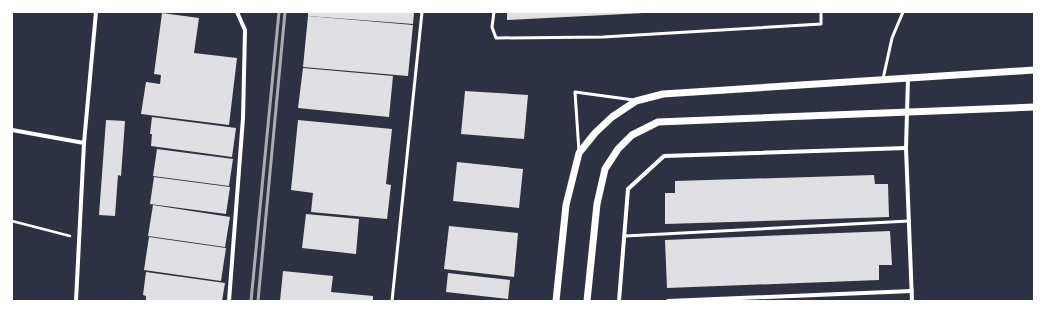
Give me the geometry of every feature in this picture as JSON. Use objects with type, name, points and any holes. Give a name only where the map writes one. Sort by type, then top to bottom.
[{"type":"street","points":[[76,301],[84,143],[96,12]]},
{"type":"street","points":[[229,301],[243,118],[246,30],[237,12]]},
{"type":"street","points":[[556,301],[566,205],[579,153],[595,133],[612,117],[636,101],[663,94],[1034,70]]},
{"type":"street","points":[[908,77],[906,148],[912,301]]},
{"type":"street","points":[[587,301],[597,204],[605,169],[618,149],[632,135],[658,122],[1034,107]]},
{"type":"street","points":[[12,130],[84,143]]},
{"type":"street","points":[[619,301],[628,189],[664,156],[906,148]]},
{"type":"street","points":[[668,301],[912,291]]},
{"type":"lane","points":[[392,301],[422,12]]},
{"type":"lane","points":[[494,12],[492,27],[496,38],[603,37],[821,24],[821,12]]},
{"type":"lane","points":[[883,79],[892,38],[903,12]]},
{"type":"lane","points":[[579,153],[574,92],[636,101]]},
{"type":"lane","points":[[624,236],[909,221]]},
{"type":"path","points":[[12,221],[80,239]]},
{"type":"building","points":[[308,12],[414,12],[413,24],[308,16]]},
{"type":"building","points":[[507,12],[644,12],[644,13],[507,20]]},
{"type":"building","points":[[162,13],[199,18],[194,53],[237,58],[229,125],[141,114],[146,82],[160,84],[161,75],[154,74]]},
{"type":"building","points":[[308,16],[413,25],[408,76],[303,67]]},
{"type":"building","points":[[303,68],[393,76],[389,117],[298,108]]},
{"type":"building","points":[[465,91],[528,95],[524,139],[461,134]]},
{"type":"building","points":[[152,117],[236,128],[232,157],[151,146],[152,134],[150,134]]},
{"type":"building","points":[[106,120],[125,121],[121,176],[118,175],[115,216],[99,215]]},
{"type":"building","points":[[298,120],[392,129],[386,184],[391,185],[387,219],[311,212],[313,193],[291,190]]},
{"type":"building","points":[[157,149],[233,159],[229,186],[153,176]]},
{"type":"building","points":[[457,162],[523,169],[519,208],[453,201]]},
{"type":"building","points":[[874,175],[875,184],[888,184],[889,217],[665,224],[665,193],[675,193],[675,181]]},
{"type":"building","points":[[154,177],[230,187],[226,214],[150,204]]},
{"type":"building","points":[[153,205],[230,217],[225,247],[148,236]]},
{"type":"building","points":[[306,214],[359,219],[356,254],[302,248]]},
{"type":"building","points":[[449,226],[518,233],[514,277],[444,269]]},
{"type":"building","points":[[890,231],[892,265],[879,265],[879,280],[667,288],[665,240]]},
{"type":"building","points":[[149,237],[226,248],[221,281],[144,270]]},
{"type":"building","points":[[283,271],[333,276],[331,292],[373,296],[373,301],[280,301]]},
{"type":"building","points":[[146,272],[225,283],[222,301],[146,301],[146,296],[143,295]]},
{"type":"building","points":[[448,273],[510,280],[508,299],[446,292]]},
{"type":"railway","points":[[251,301],[279,12]]},
{"type":"railway","points":[[258,301],[285,12]]}]
